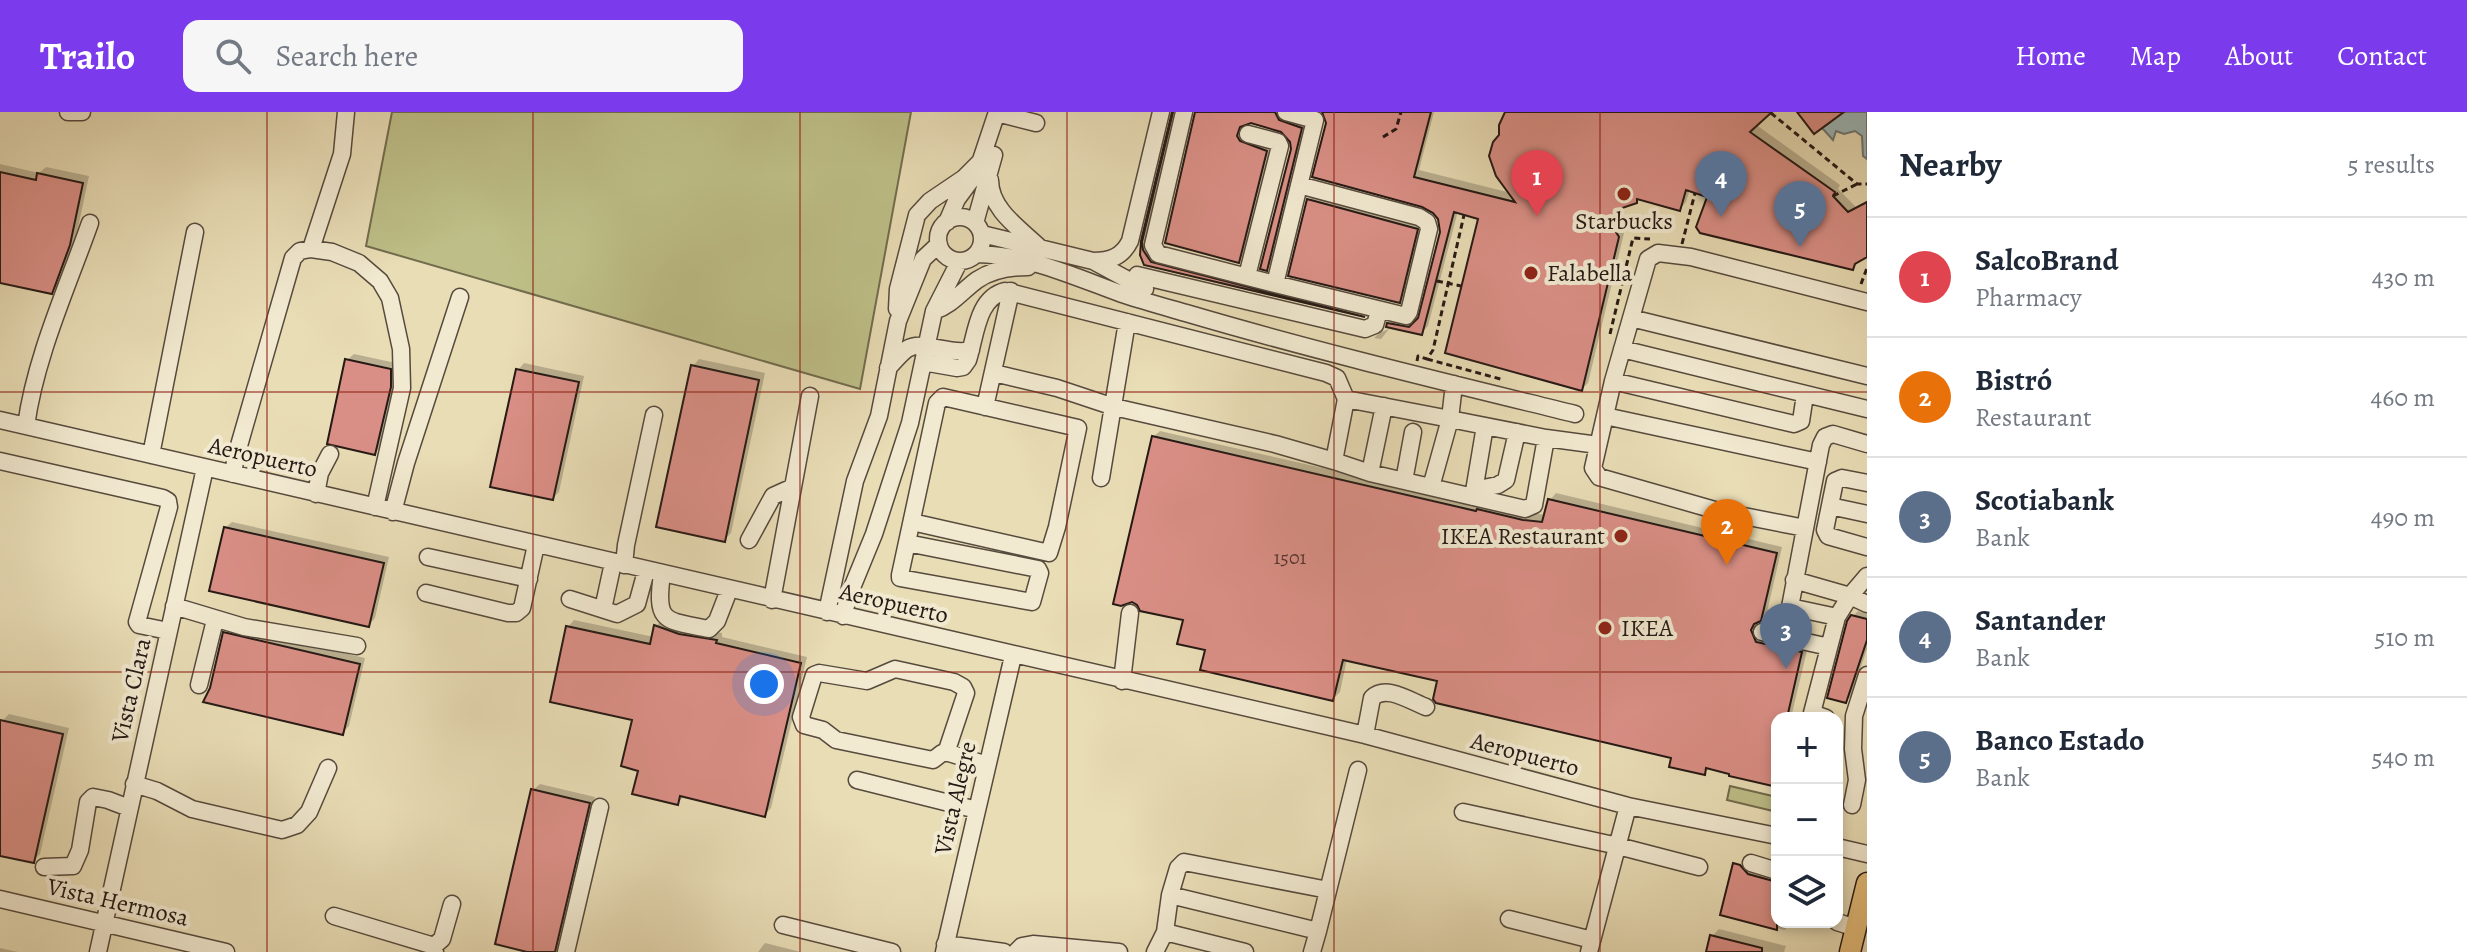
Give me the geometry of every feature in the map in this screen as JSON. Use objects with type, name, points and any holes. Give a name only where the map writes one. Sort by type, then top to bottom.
[{"type":"main road","points":[[1850,952],[1846,925],[1867,883]]},
{"type":"street","points":[[68,112],[82,112]]},
{"type":"street","points":[[311,249],[342,154],[346,112]]},
{"type":"street","points":[[1093,261],[1116,257],[1124,252],[1130,241],[1161,112]]},
{"type":"street","points":[[1184,112],[1154,249],[1158,254],[1379,311],[1403,316],[1409,312],[1429,229],[1427,222],[1419,217],[1299,185]]},
{"type":"street","points":[[1275,284],[1315,120],[1288,112]]},
{"type":"street","points":[[1036,123],[1002,113],[986,163],[978,229],[982,245],[972,259],[959,262],[944,254],[939,244],[940,229],[958,217],[978,229],[1137,274],[1365,329],[1375,325],[1379,311]]},
{"type":"street","points":[[1247,276],[1280,146],[1278,142],[1248,134]]},
{"type":"street","points":[[986,163],[991,193],[999,208],[1039,247]]},
{"type":"street","points":[[947,222],[957,199],[986,163]]},
{"type":"street","points":[[898,321],[898,289],[917,215],[930,201],[986,163]]},
{"type":"street","points":[[26,426],[51,334],[90,223]]},
{"type":"street","points":[[151,455],[195,232]]},
{"type":"street","points":[[835,614],[855,481],[876,428],[898,321],[923,259],[939,244]]},
{"type":"street","points":[[233,474],[293,258],[300,251],[311,249],[332,252],[359,263],[380,281],[390,298],[401,349],[402,388],[375,507]]},
{"type":"street","points":[[1805,528],[1718,511],[1602,479],[1597,475],[1593,468],[1613,381],[1615,344],[1631,318],[1648,259],[1658,253],[1691,257],[1867,302]]},
{"type":"street","points":[[977,254],[1002,255],[1090,280],[1113,283],[1137,274]]},
{"type":"street","points":[[835,614],[849,595],[874,534],[910,423],[934,311],[959,262]]},
{"type":"street","points":[[934,311],[948,305],[989,273],[1008,268],[1044,267]]},
{"type":"street","points":[[1137,274],[1188,314]]},
{"type":"street","points":[[1090,280],[1121,294],[1188,314],[1575,414]]},
{"type":"street","points":[[888,368],[913,346],[924,354],[960,368],[966,364],[986,302],[994,294],[1011,291],[1337,378],[1346,399],[1334,461]]},
{"type":"street","points":[[988,407],[998,374],[1011,291]]},
{"type":"street","points":[[393,512],[460,297]]},
{"type":"street","points":[[1631,318],[1867,376]]},
{"type":"street","points":[[1101,478],[1127,322]]},
{"type":"street","points":[[1615,344],[1867,409]]},
{"type":"street","points":[[998,374],[1057,388],[1114,407],[1297,449],[1370,473],[1474,493],[1525,509],[1534,505],[1546,438]]},
{"type":"street","points":[[1613,381],[1794,424],[1801,421],[1805,395]]},
{"type":"street","points":[[1431,487],[1450,419],[1454,384]]},
{"type":"street","points":[[772,600],[810,396]]},
{"type":"street","points":[[907,543],[1038,569],[1036,596],[1030,603],[902,579],[900,575],[907,543],[912,522],[939,400],[943,397],[1078,428],[1050,552],[912,522]]},
{"type":"street","points":[[1346,399],[1546,438],[1598,445]]},
{"type":"street","points":[[1370,473],[1384,406]]},
{"type":"street","points":[[603,609],[626,545],[654,415]]},
{"type":"street","points":[[1605,416],[1818,462]]},
{"type":"street","name":"Aeropuerto","points":[[0,420],[1365,735],[1628,806],[1771,835]]},
{"type":"street","points":[[1474,493],[1485,426]]},
{"type":"street","points":[[1404,481],[1413,432]]},
{"type":"street","points":[[1474,493],[1506,480],[1517,432]]},
{"type":"street","points":[[1837,617],[1790,607],[1794,580],[1825,437],[1833,434],[1867,444]]},
{"type":"street","points":[[316,494],[320,473],[330,454]]},
{"type":"street","points":[[0,461],[168,501],[169,507],[137,622],[168,631]]},
{"type":"street","name":"Vista Clara","points":[[98,952],[205,468]]},
{"type":"street","points":[[1867,483],[1842,478],[1835,481],[1825,530],[1828,536],[1867,547]]},
{"type":"street","points":[[749,540],[773,496],[793,487]]},
{"type":"street","points":[[1830,506],[1867,514]]},
{"type":"street","points":[[426,593],[516,613],[522,608],[536,545]]},
{"type":"street","points":[[428,557],[529,579]]},
{"type":"street","points":[[654,572],[660,610],[669,621],[709,629],[717,621],[729,590]]},
{"type":"street","points":[[570,599],[617,614],[637,604],[654,572]]},
{"type":"street","points":[[1817,712],[1837,617],[1867,576]]},
{"type":"street","points":[[1794,580],[1867,604]]},
{"type":"street","points":[[174,606],[244,627],[357,646]]},
{"type":"street","points":[[1122,681],[1130,613]]},
{"type":"street","points":[[199,685],[215,620]]},
{"type":"street","points":[[1762,632],[1829,647]]},
{"type":"street","name":"Vista Alegre","points":[[944,948],[1013,656]]},
{"type":"street","points":[[946,753],[966,693],[963,687],[954,682],[895,669],[867,681],[819,673],[814,675],[801,717],[804,725],[823,730],[836,740],[933,760],[946,753],[987,765]]},
{"type":"street","points":[[1852,805],[1857,780],[1845,747],[1845,719],[1867,675]]},
{"type":"street","points":[[1365,735],[1375,693],[1392,693],[1426,707]]},
{"type":"street","points":[[134,784],[157,791],[192,809],[282,830],[297,825],[309,812],[328,768]]},
{"type":"street","points":[[1312,952],[1358,770]]},
{"type":"street","points":[[857,780],[977,810]]},
{"type":"street","points":[[44,867],[73,866],[80,850],[88,802],[93,797],[129,808]]},
{"type":"street","points":[[1509,919],[1590,946],[1628,806]]},
{"type":"street","points":[[566,952],[600,807]]},
{"type":"street","points":[[1463,812],[1699,867]]},
{"type":"street","points":[[1843,848],[1867,854]]},
{"type":"street","points":[[1155,952],[1165,932],[1170,895],[1178,868],[1184,862],[1328,890]]},
{"type":"street","points":[[1751,863],[1771,869]]},
{"type":"street","points":[[1170,895],[1318,931]]},
{"type":"street","name":"Vista Hermosa","points":[[0,899],[226,952]]},
{"type":"street","points":[[334,916],[440,947],[452,904]]},
{"type":"street","points":[[783,925],[892,952]]},
{"type":"street","points":[[1165,932],[1245,952]]},
{"type":"street","points":[[1016,952],[1022,946],[1033,944],[1119,952]]},
{"type":"street","points":[[944,948],[1004,952]]},
{"type":"path","points":[[1383,137],[1396,129],[1401,112]]},
{"type":"path","points":[[1771,113],[1857,184]]},
{"type":"path","points":[[1833,196],[1857,184],[1867,184]]},
{"type":"path","points":[[1681,248],[1695,193]]},
{"type":"path","points":[[1427,359],[1433,350],[1464,215]]},
{"type":"path","points":[[1615,344],[1633,238],[1654,239]]},
{"type":"path","points":[[1861,284],[1867,268]]},
{"type":"path","points":[[1437,281],[1461,286]]},
{"type":"path","points":[[1414,374],[1418,356],[1515,383]]},
{"type":"green space","points":[[392,112],[911,112],[860,389],[366,246]]},
{"type":"green space","points":[[1730,786],[1771,796],[1771,811],[1727,800]]},
{"type":"water","points":[[1821,112],[1867,112],[1867,159],[1863,156],[1862,136],[1855,131],[1844,134],[1836,131],[1833,140],[1822,128],[1829,123]]},
{"type":"building","points":[[1172,112],[1142,242],[1151,262],[1365,317],[1144,265],[1140,255],[1141,241]]},
{"type":"building","points":[[1195,112],[1275,112],[1279,120],[1302,128],[1267,271],[1260,269],[1291,149],[1290,142],[1281,132],[1251,123],[1240,127],[1237,136],[1240,141],[1267,151],[1239,263],[1165,243]]},
{"type":"building","points":[[1322,112],[1431,112],[1414,177],[1515,202],[1496,176],[1489,156],[1505,112],[1772,112],[1750,132],[1835,192],[1833,196],[1848,212],[1867,202],[1867,257],[1855,264],[1853,270],[1700,233],[1696,227],[1707,197],[1686,190],[1680,211],[1637,199],[1637,203],[1619,209],[1615,216],[1613,227],[1619,237],[1582,391],[1445,353],[1478,219],[1454,212],[1422,335],[1386,327],[1387,323],[1409,327],[1418,318],[1440,232],[1438,219],[1422,207],[1312,177],[1326,123]]},
{"type":"building","points":[[1797,112],[1844,112],[1814,134]]},
{"type":"building","points":[[0,172],[36,180],[37,173],[83,183],[70,245],[52,294],[0,283]]},
{"type":"building","points":[[1307,199],[1418,229],[1400,303],[1288,276]]},
{"type":"building","points":[[345,359],[391,369],[391,387],[375,455],[327,444]]},
{"type":"building","points":[[691,365],[759,380],[725,542],[656,527]]},
{"type":"building","points":[[516,369],[579,382],[553,500],[490,487]]},
{"type":"building","points":[[1152,436],[1523,520],[1542,522],[1548,499],[1777,553],[1761,621],[1754,624],[1751,630],[1756,642],[1802,652],[1788,712],[1771,712],[1771,786],[1706,768],[1705,775],[1669,767],[1671,758],[1436,703],[1433,699],[1437,681],[1343,660],[1333,701],[1200,670],[1205,650],[1177,644],[1183,620],[1140,611],[1132,602],[1121,606],[1113,604]]},
{"type":"building","points":[[224,527],[384,563],[369,627],[209,591]]},
{"type":"building","points":[[1851,615],[1867,619],[1867,640],[1846,703],[1827,698]]},
{"type":"building","points":[[654,625],[679,634],[717,640],[716,643],[801,663],[765,817],[680,796],[678,805],[632,794],[638,771],[621,766],[632,720],[550,702],[566,626],[650,644]]},
{"type":"building","points":[[223,632],[360,664],[343,735],[203,702],[210,688]]},
{"type":"building","points":[[0,720],[63,734],[34,863],[0,856]]},
{"type":"building","points":[[531,789],[590,803],[555,952],[527,952],[495,944]]},
{"type":"building","points":[[1733,863],[1740,865],[1748,874],[1771,880],[1771,928],[1777,930],[1720,915]]},
{"type":"building","points":[[1710,935],[1762,948],[1762,952],[1706,952]]},
{"type":"place","name":"Starbucks","points":[[1624,194]]},
{"type":"place","name":"SalcoBrand","points":[[1537,216]]},
{"type":"place","name":"Santander","points":[[1721,217]]},
{"type":"place","name":"Banco Estado","points":[[1800,247]]},
{"type":"place","name":"Falabella","points":[[1531,273]]},
{"type":"place","name":"IKEA Restaurant","points":[[1621,536]]},
{"type":"place","name":"Bistró","points":[[1727,565]]},
{"type":"place","name":"IKEA","points":[[1605,628]]},
{"type":"place","name":"Scotiabank","points":[[1786,669]]}]
